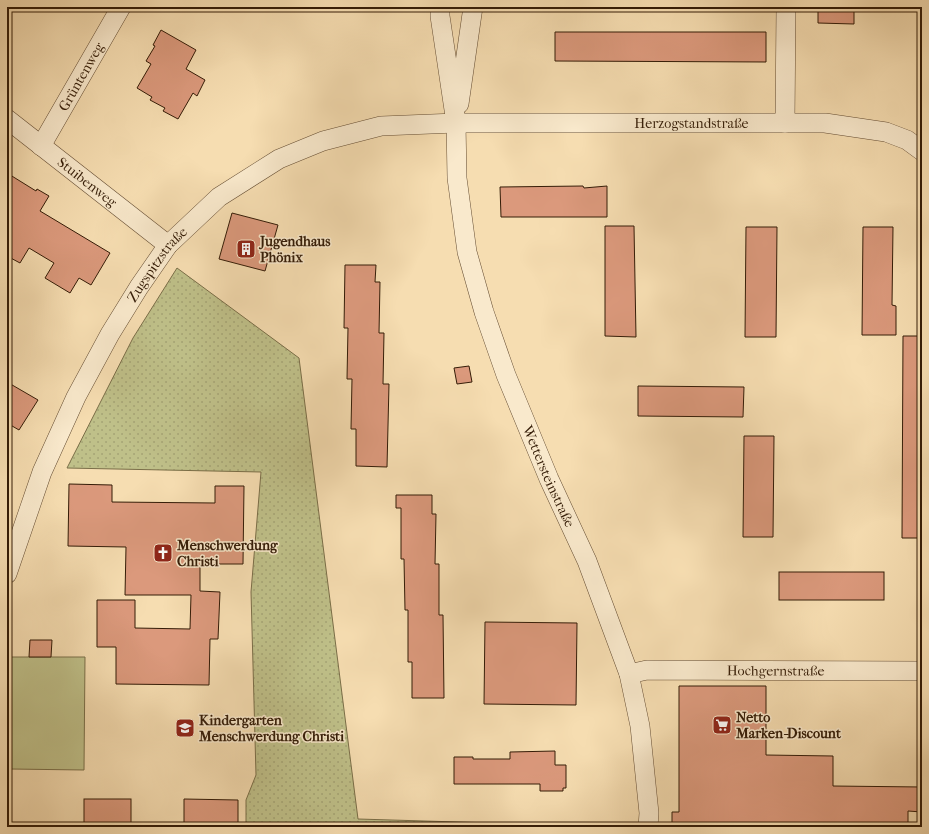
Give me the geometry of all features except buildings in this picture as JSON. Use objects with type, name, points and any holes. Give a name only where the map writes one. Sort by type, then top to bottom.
[{"type":"street","name":"Grüntenweg","points":[[41,146],[121,7]]},
{"type":"street","name":"Wettersteinstraße","points":[[440,7],[440,16],[456,123],[457,178],[462,225],[467,252],[484,312],[506,375],[549,480],[587,562],[629,674],[640,726],[649,813],[648,827]]},
{"type":"street","name":"Wettersteinstraße","points":[[456,123],[473,7]]},
{"type":"street","points":[[786,7],[786,123]]},
{"type":"street","name":"Stuibenweg","points":[[7,119],[168,245]]},
{"type":"street","name":"Herzogstandstraße","points":[[456,123],[825,123],[886,132],[907,140],[922,151]]},
{"type":"street","name":"Zugspitzstraße","points":[[7,574],[42,472],[76,397],[110,334],[139,287],[168,245],[219,197],[278,159],[323,141],[381,126],[456,123]]},
{"type":"street","name":"Hochgernstraße","points":[[629,674],[647,670],[922,671]]},
{"type":"green space","points":[[177,268],[299,358],[358,819],[625,827],[246,827],[246,800],[256,775],[251,592],[261,472],[67,468],[133,338]]},
{"type":"green space","points":[[11,657],[85,657],[84,770],[10,769]]},
{"type":"place","name":"Jugendhaus Phönix","points":[[246,249]]},
{"type":"place","name":"Menschwerdung Christi","points":[[163,553]]},
{"type":"place","name":"Netto Marken-Discount","points":[[722,725]]},
{"type":"place","name":"Kindergarten Menschwerdung Christi","points":[[185,728]]}]
